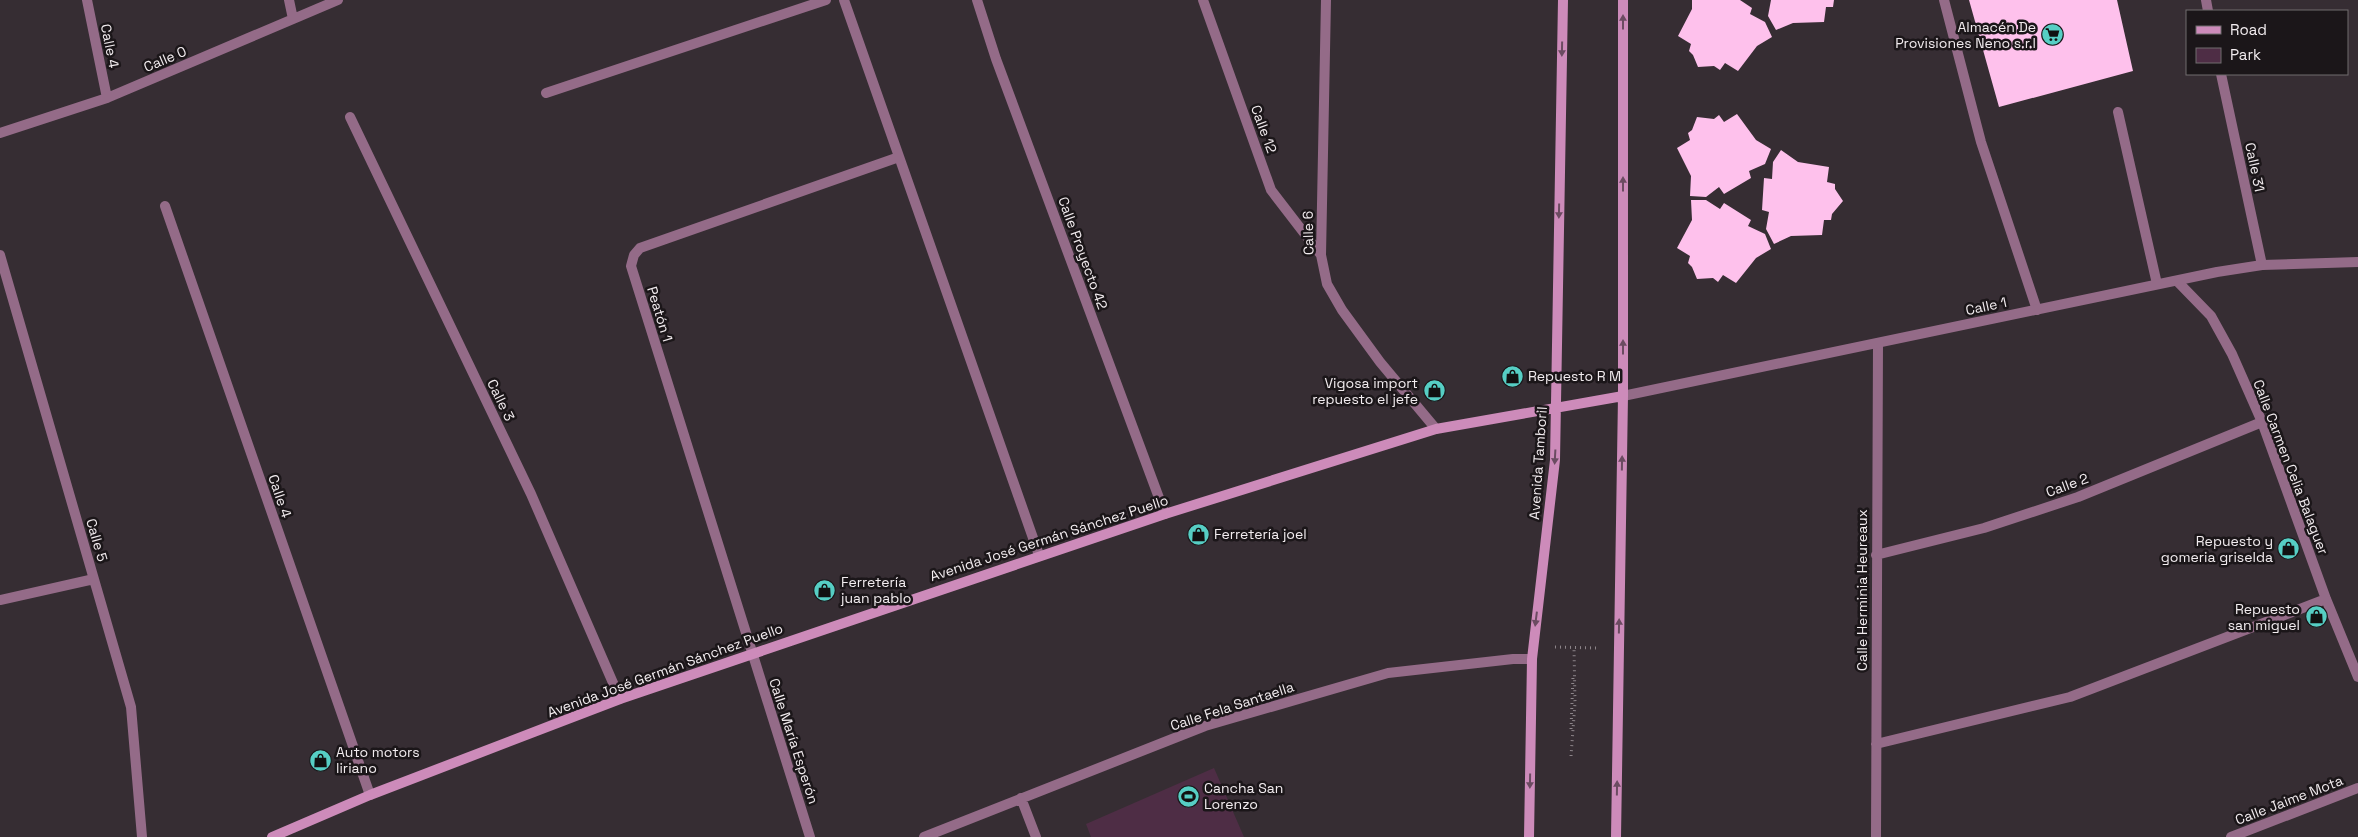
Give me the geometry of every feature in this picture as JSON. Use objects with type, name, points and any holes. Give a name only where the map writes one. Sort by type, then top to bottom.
[{"type":"main road","name":"Avenida Tamboril","points":[[1529,837],[1532,659],[1555,460],[1563,0]]},
{"type":"main road","points":[[1616,837],[1623,396],[1623,0]]},
{"type":"main road","name":"Avenida José Germán Sánchez Puello","points":[[272,837],[370,795],[620,699],[1039,555],[1436,429],[1623,396]]},
{"type":"street","name":"Calle 4","points":[[87,0],[107,98]]},
{"type":"street","points":[[290,0],[293,19]]},
{"type":"street","name":"Calle 0","points":[[0,133],[107,98],[338,0]]},
{"type":"street","points":[[546,93],[826,0]]},
{"type":"street","points":[[844,0],[1039,555]]},
{"type":"street","name":"Calle Proyecto 42","points":[[977,0],[996,59],[1165,514]]},
{"type":"street","name":"Calle 12","points":[[1203,0],[1271,190],[1321,256]]},
{"type":"street","name":"Calle 6","points":[[1326,0],[1321,256],[1327,284],[1342,310],[1380,362],[1436,429]]},
{"type":"street","points":[[1944,0],[1981,142],[2037,310]]},
{"type":"street","name":"Calle 31","points":[[2221,75],[2262,265]]},
{"type":"street","points":[[2118,112],[2157,284]]},
{"type":"street","name":"Calle 3","points":[[350,117],[531,494],[620,699]]},
{"type":"street","name":"Peatón 1","points":[[751,653],[631,266],[634,255],[640,248],[899,157]]},
{"type":"street","name":"Calle 4","points":[[165,206],[370,795]]},
{"type":"street","name":"Calle 5","points":[[0,255],[131,707],[142,837]]},
{"type":"street","name":"Calle 1","points":[[1623,396],[2157,284],[2262,265],[2358,262]]},
{"type":"street","name":"Calle Carmen Celia Balaguer","points":[[2177,281],[2211,316],[2223,335],[2262,422],[2326,599],[2358,677]]},
{"type":"street","name":"Calle Herminia Heureaux","points":[[1876,837],[1878,344]]},
{"type":"street","name":"Calle 2","points":[[1876,555],[1984,528],[2078,497],[2262,422]]},
{"type":"street","points":[[0,600],[94,579]]},
{"type":"street","points":[[1876,744],[2070,697],[2326,599]]},
{"type":"street","name":"Calle María Esperón","points":[[751,653],[810,837]]},
{"type":"street","name":"Calle Fela Santaella","points":[[924,837],[1205,726],[1388,673],[1513,658],[1532,659]]},
{"type":"street","name":"Calle Jaime Mota","points":[[2231,837],[2358,788]]},
{"type":"street","points":[[1021,798],[1036,837]]},
{"type":"path","points":[[1533,647],[1619,649]]},
{"type":"path","points":[[1574,648],[1575,703],[1571,756],[1571,703],[1574,648]]},
{"type":"green space","name":"Cancha San Lorenzo","points":[[1214,768],[1244,837],[1091,837],[1086,824]]},
{"type":"building","points":[[1692,0],[1740,0],[1752,8],[1750,14],[1765,22],[1772,37],[1757,46],[1738,71],[1725,63],[1720,70],[1714,66],[1698,67],[1693,55],[1689,51],[1691,44],[1678,36],[1692,9]]},
{"type":"building","points":[[1771,0],[1834,0],[1833,7],[1826,7],[1824,22],[1793,23],[1776,30],[1768,16]]},
{"type":"building","name":"Almacén De Provisiones Neno s.r.l","points":[[1969,0],[2117,0],[2133,71],[1999,107]]},
{"type":"building","points":[[1737,114],[1756,140],[1771,149],[1765,164],[1749,171],[1751,178],[1724,194],[1719,187],[1706,197],[1690,196],[1691,176],[1677,148],[1690,140],[1688,133],[1692,130],[1697,117],[1714,119],[1719,115],[1724,122]]},
{"type":"building","points":[[1781,150],[1798,162],[1829,167],[1827,182],[1835,184],[1835,189],[1843,201],[1832,214],[1831,220],[1824,220],[1822,235],[1791,236],[1774,244],[1766,229],[1769,212],[1762,210],[1764,178],[1772,179],[1773,162]]},
{"type":"building","points":[[1691,200],[1706,200],[1720,209],[1724,203],[1751,220],[1748,226],[1765,234],[1771,249],[1756,258],[1736,283],[1723,275],[1718,282],[1713,278],[1697,279],[1692,267],[1688,263],[1690,256],[1677,248],[1692,220]]},
{"type":"place","name":"Almacén De Provisiones Neno s.r.l","points":[[2052,35]]},
{"type":"place","name":"Repuesto R M","points":[[1512,376]]},
{"type":"place","name":"Vigosa import repuesto el jefe","points":[[1434,391]]},
{"type":"place","name":"Ferretería joel","points":[[1198,534]]},
{"type":"place","name":"Repuesto y gomeria griselda","points":[[2289,549]]},
{"type":"place","name":"Ferretería juan pablo","points":[[825,590]]},
{"type":"place","name":"Repuesto san miguel","points":[[2316,617]]},
{"type":"place","name":"Auto motors liriano","points":[[320,760]]},
{"type":"place","name":"Cancha San Lorenzo","points":[[1188,796]]}]
